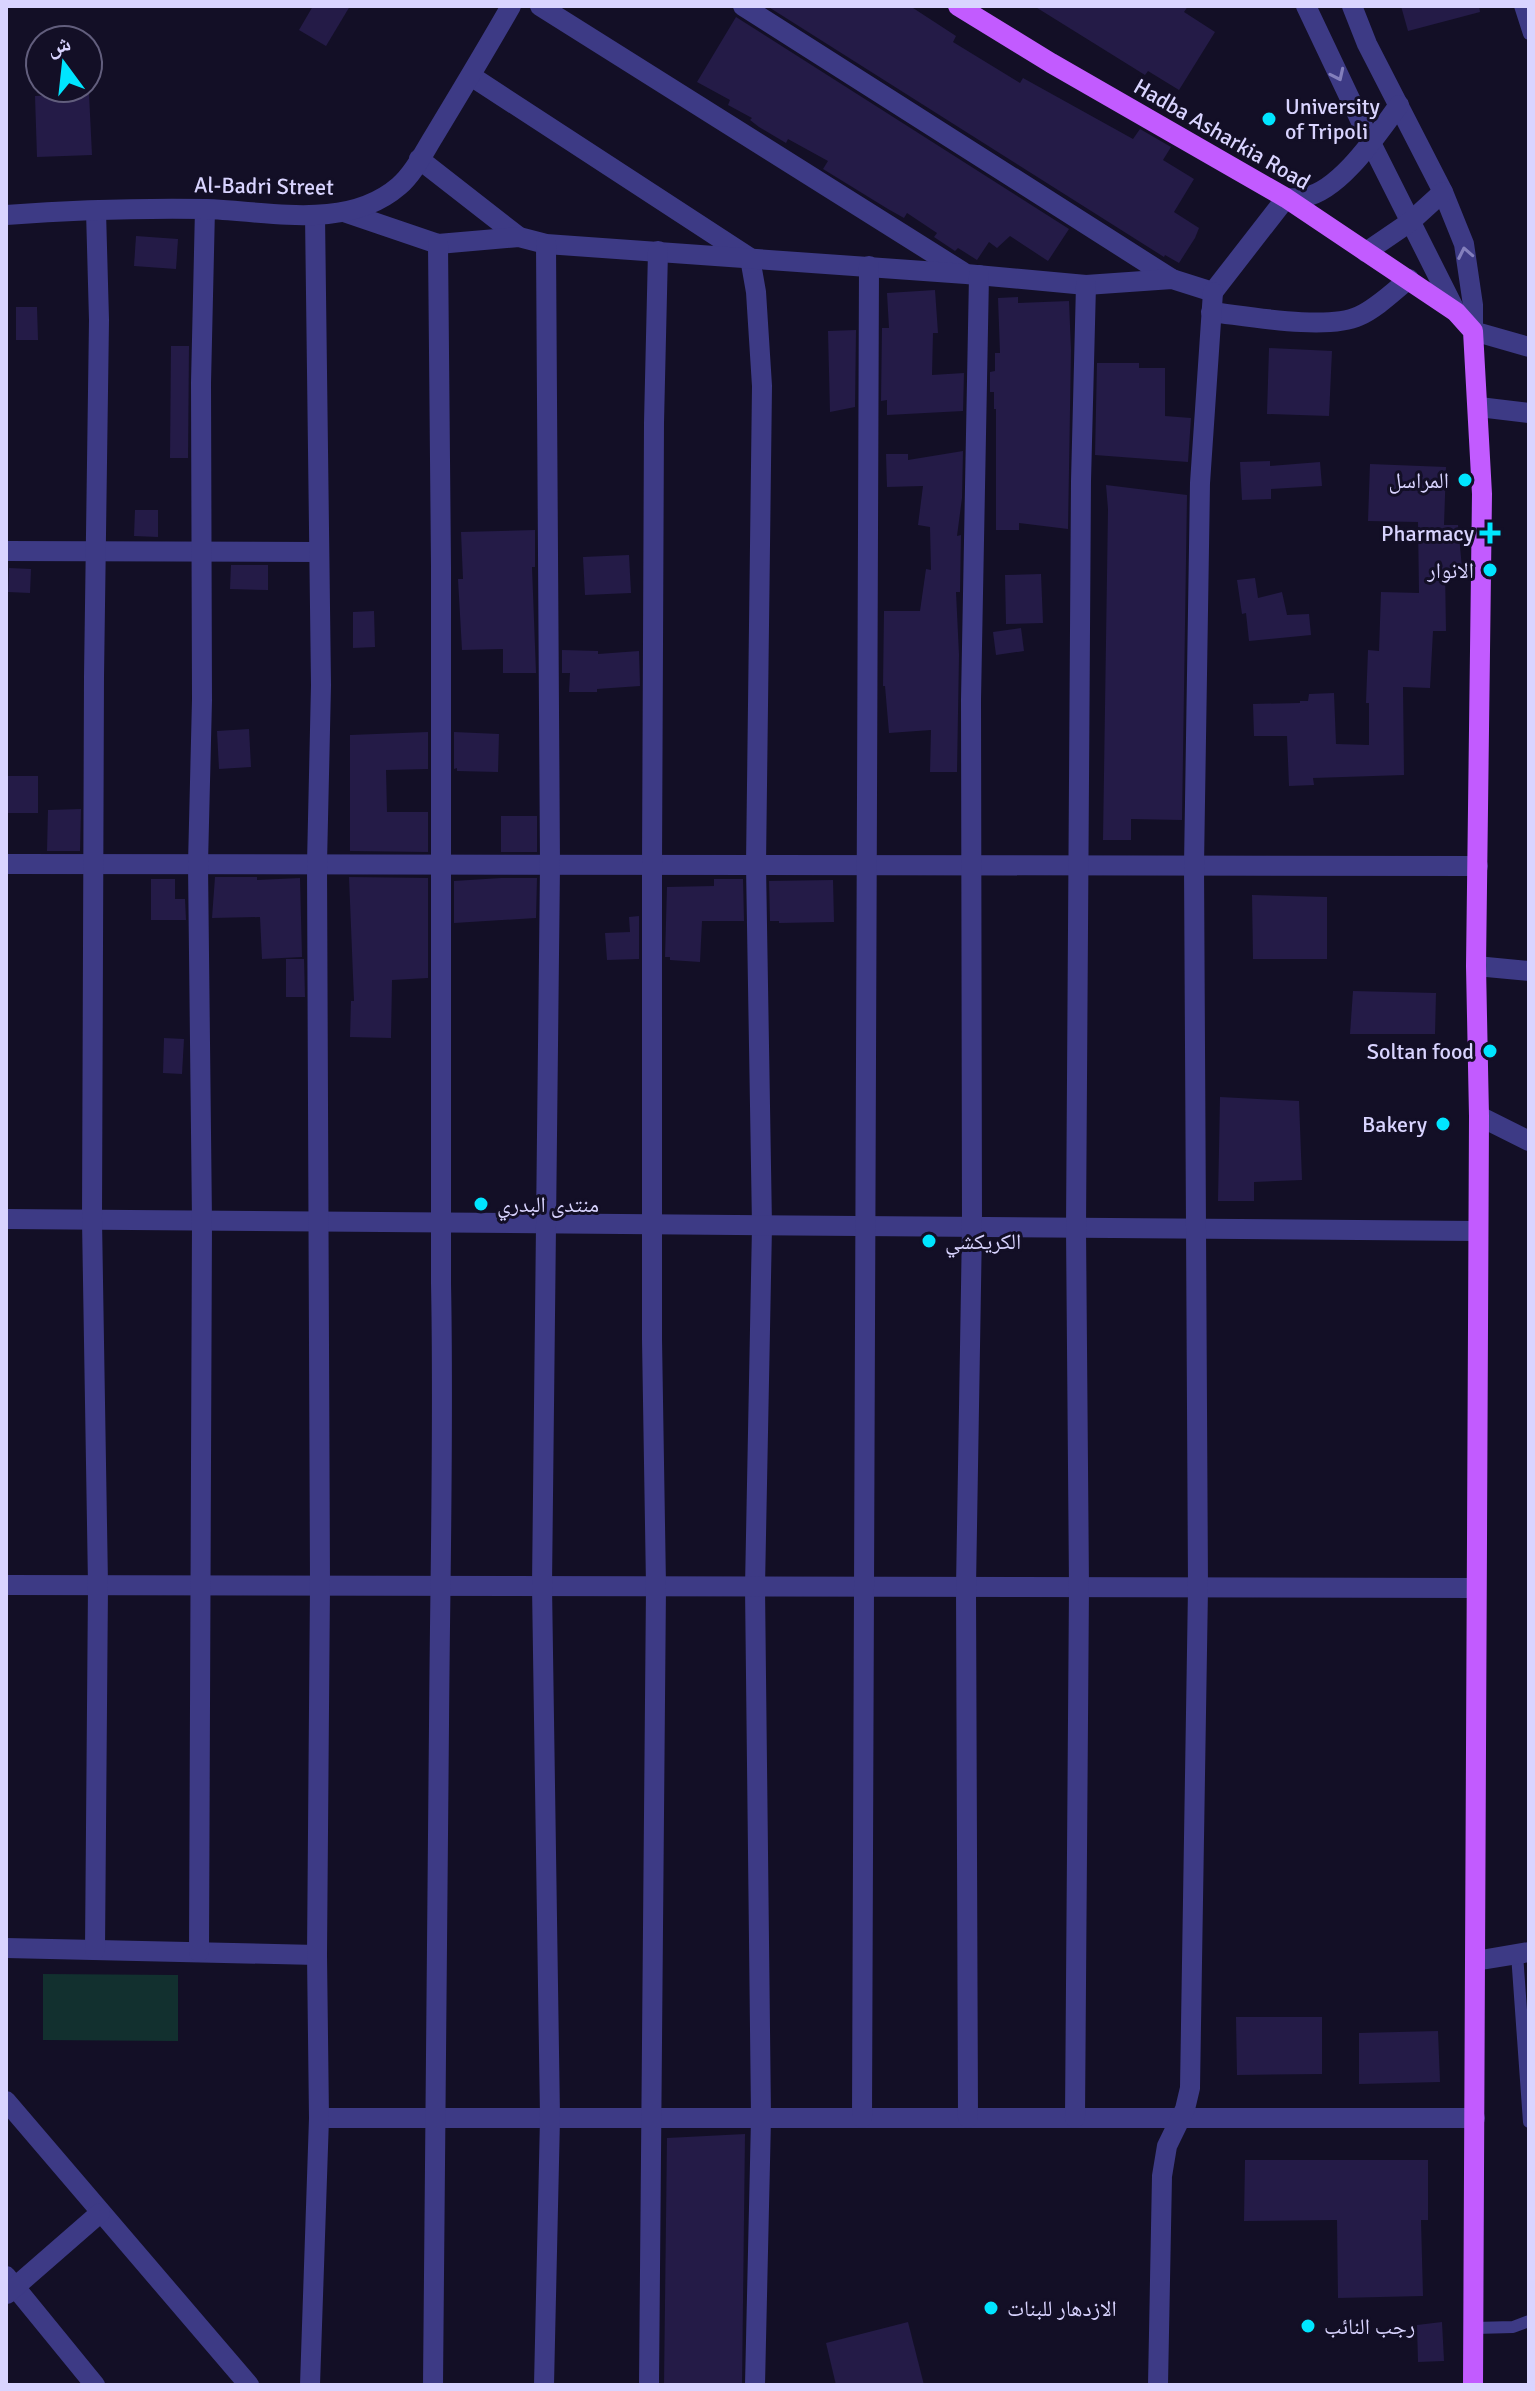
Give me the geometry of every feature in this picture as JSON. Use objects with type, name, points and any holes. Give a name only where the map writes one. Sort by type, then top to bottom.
[{"type":"main road","name":"Hadba Asharkia Road","points":[[958,6],[1286,198],[1456,312],[1473,331]]},
{"type":"main road","points":[[1473,331],[1482,494],[1476,966],[1479,1116],[1473,2385]]},
{"type":"street","name":"Al-Badri Street","points":[[6,215],[205,209],[315,215],[344,212],[383,198],[402,184],[419,159],[511,6]]},
{"type":"street","points":[[540,6],[972,274]]},
{"type":"street","points":[[743,6],[1212,302],[1285,320],[1339,321],[1359,316],[1409,279]]},
{"type":"street","points":[[1306,6],[1456,312]]},
{"type":"street","points":[[1352,6],[1367,44],[1443,192],[1464,244],[1473,305],[1473,331],[1529,347]]},
{"type":"street","points":[[471,76],[750,258],[756,292],[762,386],[756,865],[762,1226],[755,1587],[761,2118],[755,2385]]},
{"type":"street","points":[[1158,2385],[1162,2176],[1167,2146],[1189,2099],[1190,2088],[1198,1588],[1194,866],[1200,483],[1212,302],[1286,198],[1306,197],[1328,186],[1371,143],[1399,105]]},
{"type":"street","points":[[419,159],[519,237]]},
{"type":"street","points":[[1366,252],[1410,222],[1443,192]]},
{"type":"street","points":[[199,1952],[202,1221],[198,864],[205,209]]},
{"type":"street","points":[[95,1950],[98,1585],[92,1220],[99,320],[96,211]]},
{"type":"street","points":[[344,212],[438,244],[519,237],[546,244],[869,266],[1086,285],[1172,279]]},
{"type":"street","points":[[310,2385],[319,2118],[317,864],[321,685],[315,215]]},
{"type":"street","points":[[433,2385],[444,1398],[438,244]]},
{"type":"street","points":[[544,2385],[550,2118],[542,1586],[550,865],[546,244]]},
{"type":"street","points":[[649,2385],[656,1586],[652,865],[658,251]]},
{"type":"street","points":[[862,2118],[869,266]]},
{"type":"street","points":[[968,2118],[966,1587],[972,1227],[972,274]]},
{"type":"street","points":[[1075,2118],[1079,1587],[1076,1228],[1081,481],[1086,285]]},
{"type":"street","points":[[1479,407],[1529,413]]},
{"type":"street","points":[[6,551],[318,552]]},
{"type":"street","points":[[6,864],[1478,866]]},
{"type":"street","points":[[1476,966],[1529,971]]},
{"type":"street","points":[[1479,1116],[1529,1141]]},
{"type":"street","points":[[6,1219],[1477,1231]]},
{"type":"street","points":[[6,1585],[1475,1588]]},
{"type":"street","points":[[6,1948],[317,1955]]},
{"type":"street","points":[[1475,1961],[1523,1953]]},
{"type":"street","points":[[6,2101],[249,2385]]},
{"type":"street","points":[[319,2118],[1475,2118]]},
{"type":"street","points":[[95,2385],[9,2286],[100,2213]]},
{"type":"lane","points":[[1520,6],[1529,34]]},
{"type":"lane","points":[[1523,1953],[1529,2122]]},
{"type":"lane","points":[[1475,2328],[1513,2327],[1529,2321]]},
{"type":"green space","points":[[43,1974],[178,1975],[178,2041],[43,2040]]},
{"type":"building","points":[[313,6],[350,6],[326,46],[299,30]]},
{"type":"building","points":[[767,6],[910,6],[956,36],[953,42],[1020,83],[1023,78],[1133,139],[1140,129],[1171,147],[1163,160],[1194,179],[1174,212],[1199,228],[1195,238],[1179,263],[1164,257]]},
{"type":"building","points":[[1034,6],[1188,6],[1184,12],[1215,32],[1179,90],[1148,71],[1145,75]]},
{"type":"building","points":[[1401,6],[1479,6],[1480,12],[1408,31]]},
{"type":"building","points":[[736,17],[1069,229],[1048,261],[1010,236],[997,248],[989,242],[977,260],[958,248],[955,251],[934,237],[937,233],[907,213],[904,218],[823,169],[828,161],[788,139],[786,143],[759,127],[750,120],[752,118],[728,105],[730,100],[697,82]]},
{"type":"building","points":[[35,104],[89,104],[92,155],[37,157]]},
{"type":"building","points":[[136,236],[178,239],[176,269],[134,266]]},
{"type":"building","points":[[935,290],[938,333],[933,333],[932,375],[964,373],[963,411],[887,415],[887,400],[881,401],[882,328],[889,328],[887,293]]},
{"type":"building","points":[[1018,297],[1018,303],[1069,301],[1068,529],[1019,523],[1019,530],[996,530],[996,409],[994,392],[990,392],[990,372],[995,371],[995,353],[1000,353],[998,298]]},
{"type":"building","points":[[16,307],[37,307],[38,340],[16,340]]},
{"type":"building","points":[[856,330],[855,407],[830,412],[828,331]]},
{"type":"building","points":[[171,346],[189,346],[188,458],[170,458]]},
{"type":"building","points":[[1269,348],[1332,351],[1329,416],[1267,414]]},
{"type":"building","points":[[1097,363],[1139,363],[1139,368],[1165,368],[1165,416],[1191,418],[1188,462],[1095,455]]},
{"type":"building","points":[[963,451],[957,536],[961,535],[960,592],[956,592],[959,655],[957,772],[930,772],[931,730],[889,733],[883,686],[884,611],[920,611],[926,569],[931,570],[930,527],[918,525],[923,486],[887,487],[886,454],[908,454],[908,460]]},
{"type":"building","points":[[1270,461],[1270,466],[1320,462],[1322,486],[1271,489],[1271,499],[1242,500],[1240,462]]},
{"type":"building","points":[[1370,464],[1446,467],[1444,525],[1458,525],[1462,568],[1445,569],[1446,631],[1433,631],[1430,688],[1403,687],[1404,775],[1313,778],[1314,785],[1289,786],[1287,736],[1254,736],[1253,704],[1300,703],[1308,701],[1309,694],[1334,693],[1336,744],[1369,745],[1369,703],[1366,703],[1368,650],[1379,651],[1381,592],[1419,593],[1418,522],[1368,521]]},
{"type":"building","points":[[1106,485],[1187,495],[1182,820],[1131,819],[1131,840],[1103,840]]},
{"type":"building","points":[[135,510],[158,510],[158,537],[134,536]]},
{"type":"building","points":[[535,530],[535,567],[532,567],[536,673],[503,673],[503,649],[462,650],[458,579],[463,579],[461,532]]},
{"type":"building","points":[[629,555],[631,593],[585,595],[583,557]]},
{"type":"building","points":[[231,565],[268,565],[268,590],[230,589]]},
{"type":"building","points":[[9,568],[31,569],[30,593],[8,592]]},
{"type":"building","points":[[1041,574],[1043,623],[1006,624],[1005,575]]},
{"type":"building","points":[[1255,578],[1258,598],[1282,592],[1287,615],[1309,614],[1311,635],[1249,641],[1246,613],[1242,614],[1237,580]]},
{"type":"building","points":[[374,611],[375,647],[353,648],[353,612]]},
{"type":"building","points":[[1021,628],[1024,651],[996,655],[993,632]]},
{"type":"building","points":[[562,650],[598,651],[598,654],[639,651],[640,686],[569,692],[570,673],[562,673]]},
{"type":"building","points":[[249,729],[251,767],[219,769],[217,731]]},
{"type":"building","points":[[428,732],[428,769],[386,770],[387,812],[428,812],[428,852],[350,851],[350,735]]},
{"type":"building","points":[[454,732],[499,734],[498,772],[454,769]]},
{"type":"building","points":[[6,776],[38,776],[38,813],[6,813]]},
{"type":"building","points":[[81,809],[80,851],[47,851],[48,810]]},
{"type":"building","points":[[501,816],[537,816],[537,852],[501,852]]},
{"type":"building","points":[[215,877],[257,877],[257,880],[300,878],[302,957],[262,959],[260,917],[212,918]]},
{"type":"building","points":[[349,877],[428,878],[428,978],[392,980],[391,1038],[350,1037],[351,1001],[354,1001]]},
{"type":"building","points":[[537,878],[536,918],[454,923],[454,881]]},
{"type":"building","points":[[151,879],[175,879],[175,899],[185,899],[186,920],[151,920]]},
{"type":"building","points":[[714,879],[743,879],[744,921],[702,921],[700,962],[670,960],[670,957],[665,957],[667,887],[714,886]]},
{"type":"building","points":[[833,880],[834,922],[770,921],[769,881]]},
{"type":"building","points":[[1252,895],[1327,897],[1327,959],[1253,959]]},
{"type":"building","points":[[639,916],[639,959],[607,960],[605,933],[630,932],[629,917]]},
{"type":"building","points":[[286,959],[304,959],[305,997],[286,997]]},
{"type":"building","points":[[1353,991],[1436,993],[1435,1034],[1350,1034]]},
{"type":"building","points":[[164,1038],[184,1039],[182,1074],[163,1073]]},
{"type":"building","points":[[1220,1097],[1299,1101],[1302,1180],[1254,1182],[1254,1201],[1218,1201]]},
{"type":"building","points":[[1236,2017],[1322,2017],[1322,2074],[1237,2075]]},
{"type":"building","points":[[1438,2031],[1440,2082],[1359,2084],[1359,2033]]},
{"type":"building","points":[[745,2134],[742,2385],[664,2385],[667,2138]]},
{"type":"building","points":[[1245,2160],[1428,2160],[1428,2220],[1421,2220],[1423,2296],[1338,2298],[1337,2220],[1244,2221]]},
{"type":"building","points":[[908,2322],[924,2385],[836,2385],[826,2343]]},
{"type":"building","points":[[1442,2322],[1444,2361],[1418,2362],[1417,2325]]},
{"type":"place","name":"University of Tripoli","points":[[1269,119]]},
{"type":"place","name":"المراسل","points":[[1465,480]]},
{"type":"place","name":"Pharmacy","points":[[1490,533]]},
{"type":"place","name":"الانوار","points":[[1490,570]]},
{"type":"place","name":"Soltan food","points":[[1490,1051]]},
{"type":"place","name":"Bakery","points":[[1443,1124]]},
{"type":"place","name":"منتدى البدري","points":[[481,1204]]},
{"type":"place","name":"الكريكشي","points":[[929,1241]]},
{"type":"place","name":"الازدهار للبنات","points":[[991,2308]]},
{"type":"place","name":"رجب النائب","points":[[1308,2326]]}]
